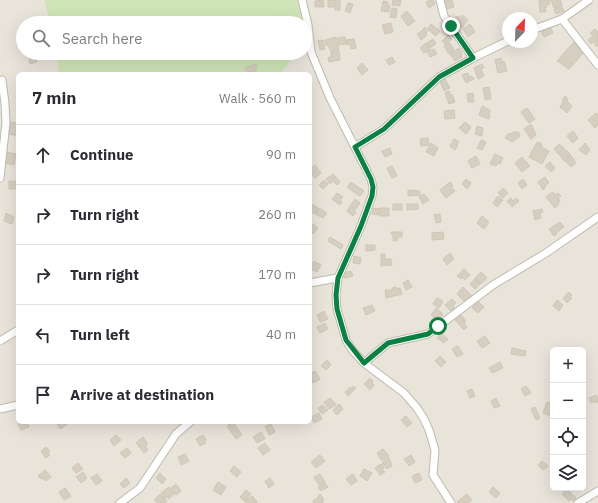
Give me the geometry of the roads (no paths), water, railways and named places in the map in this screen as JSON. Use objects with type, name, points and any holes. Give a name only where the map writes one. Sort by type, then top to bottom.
[{"type":"street","points":[[302,0],[306,16]]},
{"type":"street","points":[[440,0],[444,16],[473,58]]},
{"type":"street","points":[[538,28],[562,19],[589,0]]},
{"type":"street","points":[[562,19],[598,65]]},
{"type":"street","points":[[355,147],[384,129],[439,77],[502,44]]},
{"type":"street","points":[[312,54],[330,98],[371,179],[373,187],[372,196],[361,226],[338,278],[336,295],[337,309],[346,340],[364,363],[404,393],[417,408],[429,430],[435,450],[433,475],[451,503]]},
{"type":"street","points":[[0,178],[6,123],[2,80]]},
{"type":"street","points":[[364,363],[388,343],[428,334],[493,285],[546,254],[598,217]]},
{"type":"street","points":[[312,284],[338,278]]},
{"type":"street","points":[[0,341],[16,331]]},
{"type":"street","points":[[0,409],[16,405]]},
{"type":"street","points":[[120,503],[140,488],[176,434],[188,424]]},
{"type":"street","points":[[578,503],[598,492]]}]
